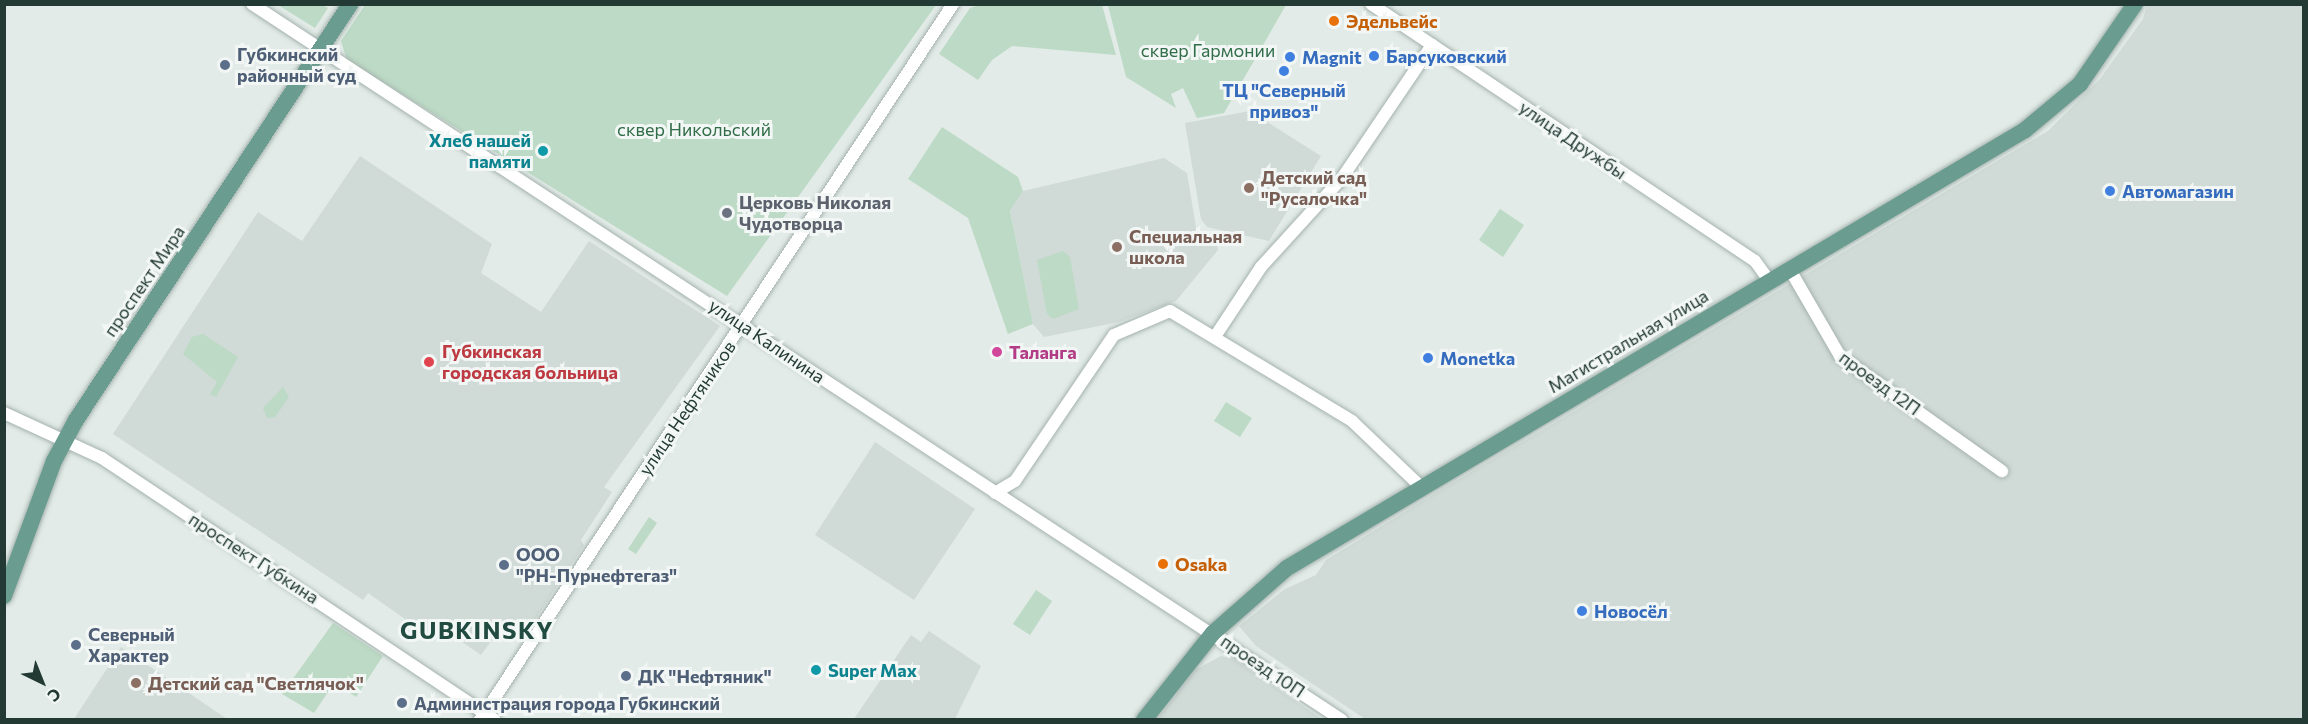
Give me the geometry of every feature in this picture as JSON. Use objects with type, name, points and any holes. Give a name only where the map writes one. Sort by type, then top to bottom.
[{"type":"main road","name":"проспект Мира","points":[[4,596],[66,437],[350,4]]},
{"type":"main road","name":"Магистральная улица","points":[[1144,720],[1213,633],[1287,568],[2057,107],[2091,71],[2135,4]]},
{"type":"street","name":"улица Калинина","points":[[252,4],[743,324],[995,493],[1213,633]]},
{"type":"street","name":"улица Нефтяников","points":[[487,717],[953,4]]},
{"type":"street","name":"улица Дружбы","points":[[1371,4],[1755,261],[1769,280]]},
{"type":"street","points":[[1216,335],[1260,267],[1342,178],[1432,45]]},
{"type":"street","name":"проезд 12П","points":[[1789,268],[1840,356],[2002,471]]},
{"type":"street","points":[[995,493],[1015,481],[1119,330],[1170,311],[1216,335],[1352,421],[1421,487]]},
{"type":"street","name":"проспект Губкина","points":[[4,413],[66,437],[487,717]]},
{"type":"street","name":"проезд 10П","points":[[1213,633],[1342,720]]},
{"type":"shaded area","points":[[2147,5],[2303,5],[2303,719],[1365,719],[1256,646],[1239,626],[1285,589],[1316,575],[1326,560],[2048,131],[2100,79],[2143,19]]},
{"type":"shaded area","name":"Детский сад \"Русалочка\"","points":[[1250,111],[1321,156],[1269,241],[1207,227],[1201,219],[1185,123]]},
{"type":"shaded area","name":"Губкинская городская больница","points":[[360,156],[492,244],[481,273],[541,312],[589,241],[720,326],[604,487],[612,492],[581,540],[584,545],[523,638],[494,637],[481,655],[440,627],[432,638],[368,593],[363,600],[113,434],[258,212],[302,241]]},
{"type":"shaded area","name":"Специальная школа","points":[[1164,158],[1187,173],[1199,245],[1217,244],[1218,250],[1176,301],[1119,322],[1044,337],[1033,324],[1010,209],[1023,191]]},
{"type":"shaded area","points":[[875,442],[975,509],[914,600],[815,535]]},
{"type":"shaded area","points":[[929,631],[981,666],[955,719],[854,719],[911,635],[921,642]]},
{"type":"shaded area","name":"Детский сад \"Светлячок\"","points":[[121,647],[227,719],[74,719]]},
{"type":"shaded area","points":[[1221,656],[1233,659],[1322,719],[1157,720],[1195,670]]},
{"type":"green space","points":[[982,4],[1102,5],[1116,55],[1012,46],[992,60],[978,80],[939,54],[970,8]]},
{"type":"green space","name":"сквер Гармонии","points":[[1108,4],[1286,5],[1224,113],[1197,118],[1183,88],[1171,94],[1176,108],[1126,77]]},
{"type":"green space","points":[[278,5],[322,5],[328,8],[315,28]]},
{"type":"green space","name":"сквер Никольский","points":[[365,5],[936,5],[727,296],[347,60],[341,41]]},
{"type":"green space","points":[[942,127],[1018,177],[1023,191],[1010,210],[1033,324],[1008,334],[968,218],[908,179]]},
{"type":"green space","points":[[1500,209],[1524,225],[1503,257],[1479,240]]},
{"type":"green space","points":[[1063,251],[1070,257],[1079,309],[1053,319],[1047,314],[1037,260]]},
{"type":"green space","points":[[203,334],[238,357],[216,397],[210,394],[217,382],[183,354],[192,337]]},
{"type":"green space","points":[[283,387],[289,397],[275,417],[267,418],[263,408]]},
{"type":"green space","points":[[1226,402],[1252,418],[1240,437],[1214,421]]},
{"type":"green space","points":[[649,517],[657,523],[636,554],[628,549]]},
{"type":"green space","points":[[1036,590],[1052,601],[1030,635],[1013,624]]},
{"type":"green space","points":[[333,623],[383,656],[356,697],[334,683],[314,713],[282,694]]},
{"type":"place","name":"Эдельвейс","points":[[1334,21]]},
{"type":"place","name":"Барсуковский","points":[[1374,56]]},
{"type":"place","name":"Magnit","points":[[1290,57]]},
{"type":"place","name":"Губкинский районный суд","points":[[225,65]]},
{"type":"place","name":"ТЦ \"Северный привоз\"","points":[[1284,71]]},
{"type":"place","name":"Хлеб нашей памяти","points":[[543,151]]},
{"type":"place","name":"Детский сад \"Русалочка\"","points":[[1249,188]]},
{"type":"place","name":"Автомагазин","points":[[2110,191]]},
{"type":"place","name":"Церковь Николая Чудотворца","points":[[727,213]]},
{"type":"place","name":"Специальная школа","points":[[1117,247]]},
{"type":"place","name":"Таланга","points":[[997,352]]},
{"type":"place","name":"Monetka","points":[[1428,358]]},
{"type":"place","name":"Губкинская городская больница","points":[[429,362]]},
{"type":"place","name":"Osaka","points":[[1163,564]]},
{"type":"place","name":"ООО \"РН-Пурнефтегаз\"","points":[[504,565]]},
{"type":"place","name":"Новосёл","points":[[1582,611]]},
{"type":"place","name":"Северный Характер","points":[[76,645]]},
{"type":"place","name":"Super Max","points":[[816,670]]},
{"type":"place","name":"ДК \"Нефтяник\"","points":[[626,676]]},
{"type":"place","name":"Детский сад \"Светлячок\"","points":[[136,683]]},
{"type":"place","name":"Администрация города Губкинский","points":[[402,703]]},
{"type":"district","name":"GUBKINSKY","points":[[477,630]]}]
